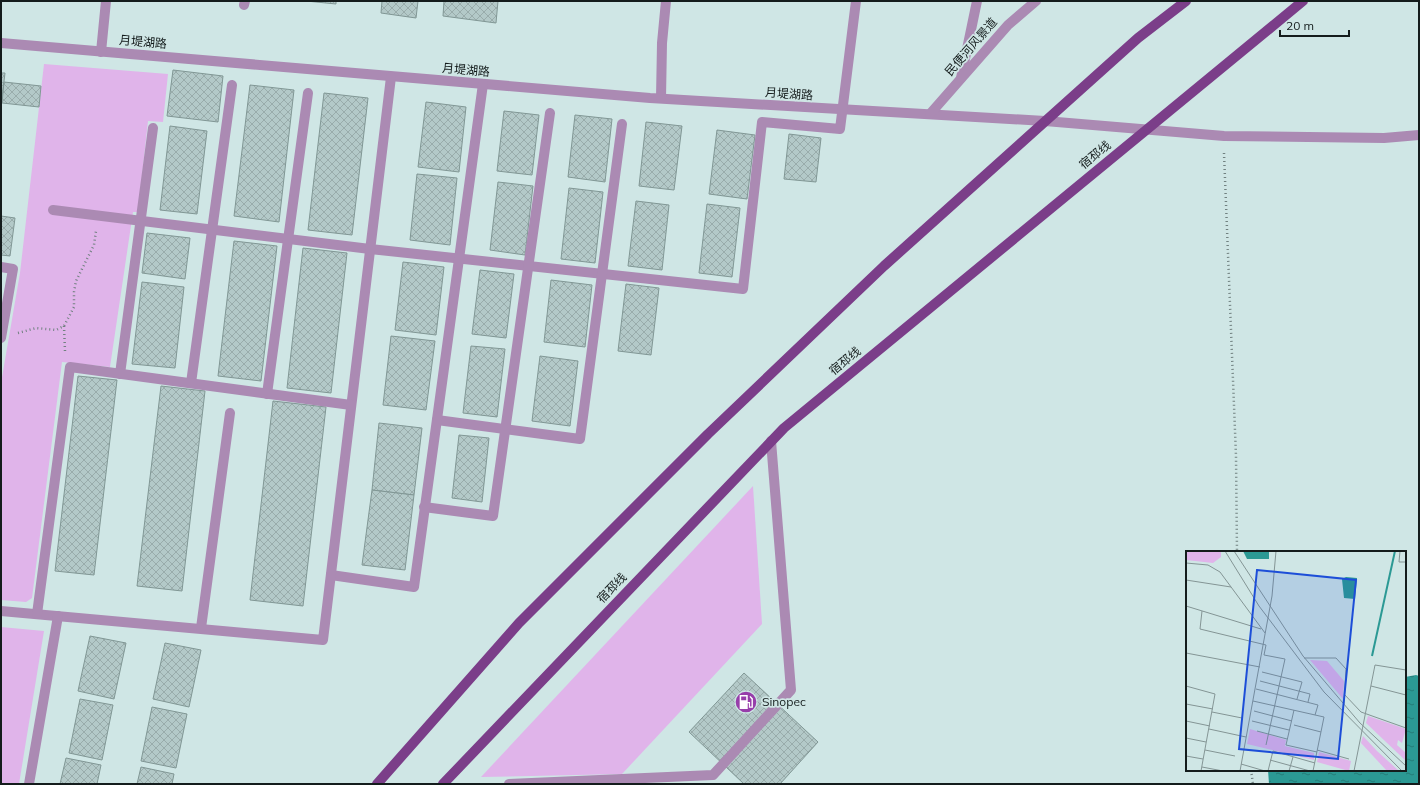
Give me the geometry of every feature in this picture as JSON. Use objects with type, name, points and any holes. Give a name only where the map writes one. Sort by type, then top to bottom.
[{"type":"main road","points":[[377,784],[519,623],[708,434],[884,266],[1138,38],[1186,1]]},
{"type":"main road","name":"宿邳线","points":[[443,784],[784,428],[1303,1]]},
{"type":"street","points":[[101,52],[106,1]]},
{"type":"street","points":[[661,98],[662,43],[666,1]]},
{"type":"street","points":[[53,210],[370,249],[743,289],[762,122],[840,130],[856,1]]},
{"type":"street","points":[[961,78],[977,1]]},
{"type":"street","name":"民便河风景道","points":[[930,114],[1008,25],[1036,1]]},
{"type":"street","name":"月堤湖路","points":[[1,43],[391,77],[661,98],[842,110],[930,114],[1145,131],[1224,136],[1384,138],[1419,136]]},
{"type":"street","points":[[1,611],[323,640],[391,77]]},
{"type":"street","points":[[331,575],[414,587],[483,84]]},
{"type":"street","points":[[191,383],[232,85]]},
{"type":"street","points":[[267,394],[308,94]]},
{"type":"street","points":[[424,507],[493,516],[550,113]]},
{"type":"street","points":[[437,420],[580,439],[622,124]]},
{"type":"street","points":[[120,374],[153,128]]},
{"type":"street","points":[[1,267],[13,269],[1,338]]},
{"type":"street","points":[[37,614],[70,367],[351,405]]},
{"type":"street","points":[[201,628],[230,413]]},
{"type":"street","points":[[509,784],[713,775],[791,690],[771,441]]},
{"type":"street","points":[[29,784],[58,616]]},
{"type":"path","points":[[1224,136],[1236,456],[1237,551]]},
{"type":"path","points":[[70,367],[64,341],[64,326],[74,307],[76,281],[94,245],[99,215]]},
{"type":"path","points":[[1,338],[36,328],[56,330],[64,326]]},
{"type":"path","points":[[1251,771],[1253,784]]},
{"type":"shaded area","points":[[44,64],[168,74],[163,122],[148,121],[138,212],[133,212],[110,367],[62,362],[32,598],[26,602],[1,600],[1,383],[20,273]]},
{"type":"shaded area","points":[[753,486],[762,624],[622,774],[481,777]]},
{"type":"shaded area","points":[[1,627],[44,631],[19,784],[1,784]]},
{"type":"water","points":[[1419,676],[1419,784],[1269,784],[1268,771],[1406,771],[1406,677]]},
{"type":"building","points":[[306,1],[336,1],[336,4]]},
{"type":"building","points":[[382,1],[418,1],[416,18],[381,13]]},
{"type":"building","points":[[444,1],[498,1],[496,23],[443,16]]},
{"type":"building","points":[[173,70],[223,76],[218,122],[167,116]]},
{"type":"building","points":[[1,73],[5,73],[1,106]]},
{"type":"building","points":[[4,82],[41,86],[39,107],[2,103]]},
{"type":"building","points":[[250,85],[294,90],[279,222],[234,216]]},
{"type":"building","points":[[324,93],[368,98],[352,235],[308,230]]},
{"type":"building","points":[[426,102],[466,107],[459,172],[418,167]]},
{"type":"building","points":[[504,111],[539,115],[532,175],[497,171]]},
{"type":"building","points":[[575,115],[612,119],[605,182],[568,177]]},
{"type":"building","points":[[646,122],[682,126],[674,190],[639,186]]},
{"type":"building","points":[[170,126],[207,131],[197,214],[160,210]]},
{"type":"building","points":[[717,130],[755,135],[747,199],[709,194]]},
{"type":"building","points":[[789,134],[821,138],[816,182],[784,179]]},
{"type":"building","points":[[417,174],[457,178],[450,245],[410,240]]},
{"type":"building","points":[[498,182],[533,186],[525,255],[490,250]]},
{"type":"building","points":[[569,188],[603,192],[595,263],[561,259]]},
{"type":"building","points":[[636,201],[669,205],[662,270],[628,266]]},
{"type":"building","points":[[707,204],[740,208],[732,277],[699,273]]},
{"type":"building","points":[[1,216],[15,218],[10,256],[1,255]]},
{"type":"building","points":[[147,233],[190,238],[185,279],[142,273]]},
{"type":"building","points":[[234,241],[277,246],[261,381],[218,376]]},
{"type":"building","points":[[303,248],[347,253],[331,393],[287,388]]},
{"type":"building","points":[[403,262],[444,267],[436,335],[395,330]]},
{"type":"building","points":[[480,270],[514,274],[506,338],[472,334]]},
{"type":"building","points":[[551,280],[592,285],[585,347],[544,342]]},
{"type":"building","points":[[142,282],[184,287],[175,368],[132,364]]},
{"type":"building","points":[[626,284],[659,288],[651,355],[618,351]]},
{"type":"building","points":[[391,336],[435,341],[426,410],[383,405]]},
{"type":"building","points":[[471,346],[505,349],[497,417],[463,413]]},
{"type":"building","points":[[540,356],[578,361],[570,426],[532,421]]},
{"type":"building","points":[[78,376],[117,380],[94,575],[55,571]]},
{"type":"building","points":[[161,386],[205,391],[182,591],[137,586]]},
{"type":"building","points":[[273,401],[326,407],[303,606],[250,600]]},
{"type":"building","points":[[379,423],[422,428],[414,495],[372,490]]},
{"type":"building","points":[[459,435],[489,438],[482,502],[452,498]]},
{"type":"building","points":[[372,490],[414,495],[405,570],[362,565]]},
{"type":"building","points":[[90,636],[126,643],[114,699],[78,691]]},
{"type":"building","points":[[165,643],[201,650],[189,707],[153,699]]},
{"type":"building","name":"Sinopec","points":[[744,673],[818,742],[780,784],[744,784],[689,732]]},
{"type":"building","points":[[80,699],[113,705],[102,760],[69,753]]},
{"type":"building","points":[[152,707],[187,714],[176,768],[141,761]]},
{"type":"building","points":[[66,758],[101,765],[97,784],[60,784]]},
{"type":"building","points":[[141,767],[174,774],[172,784],[137,784]]},
{"type":"place","name":"Sinopec","points":[[746,702]]}]
